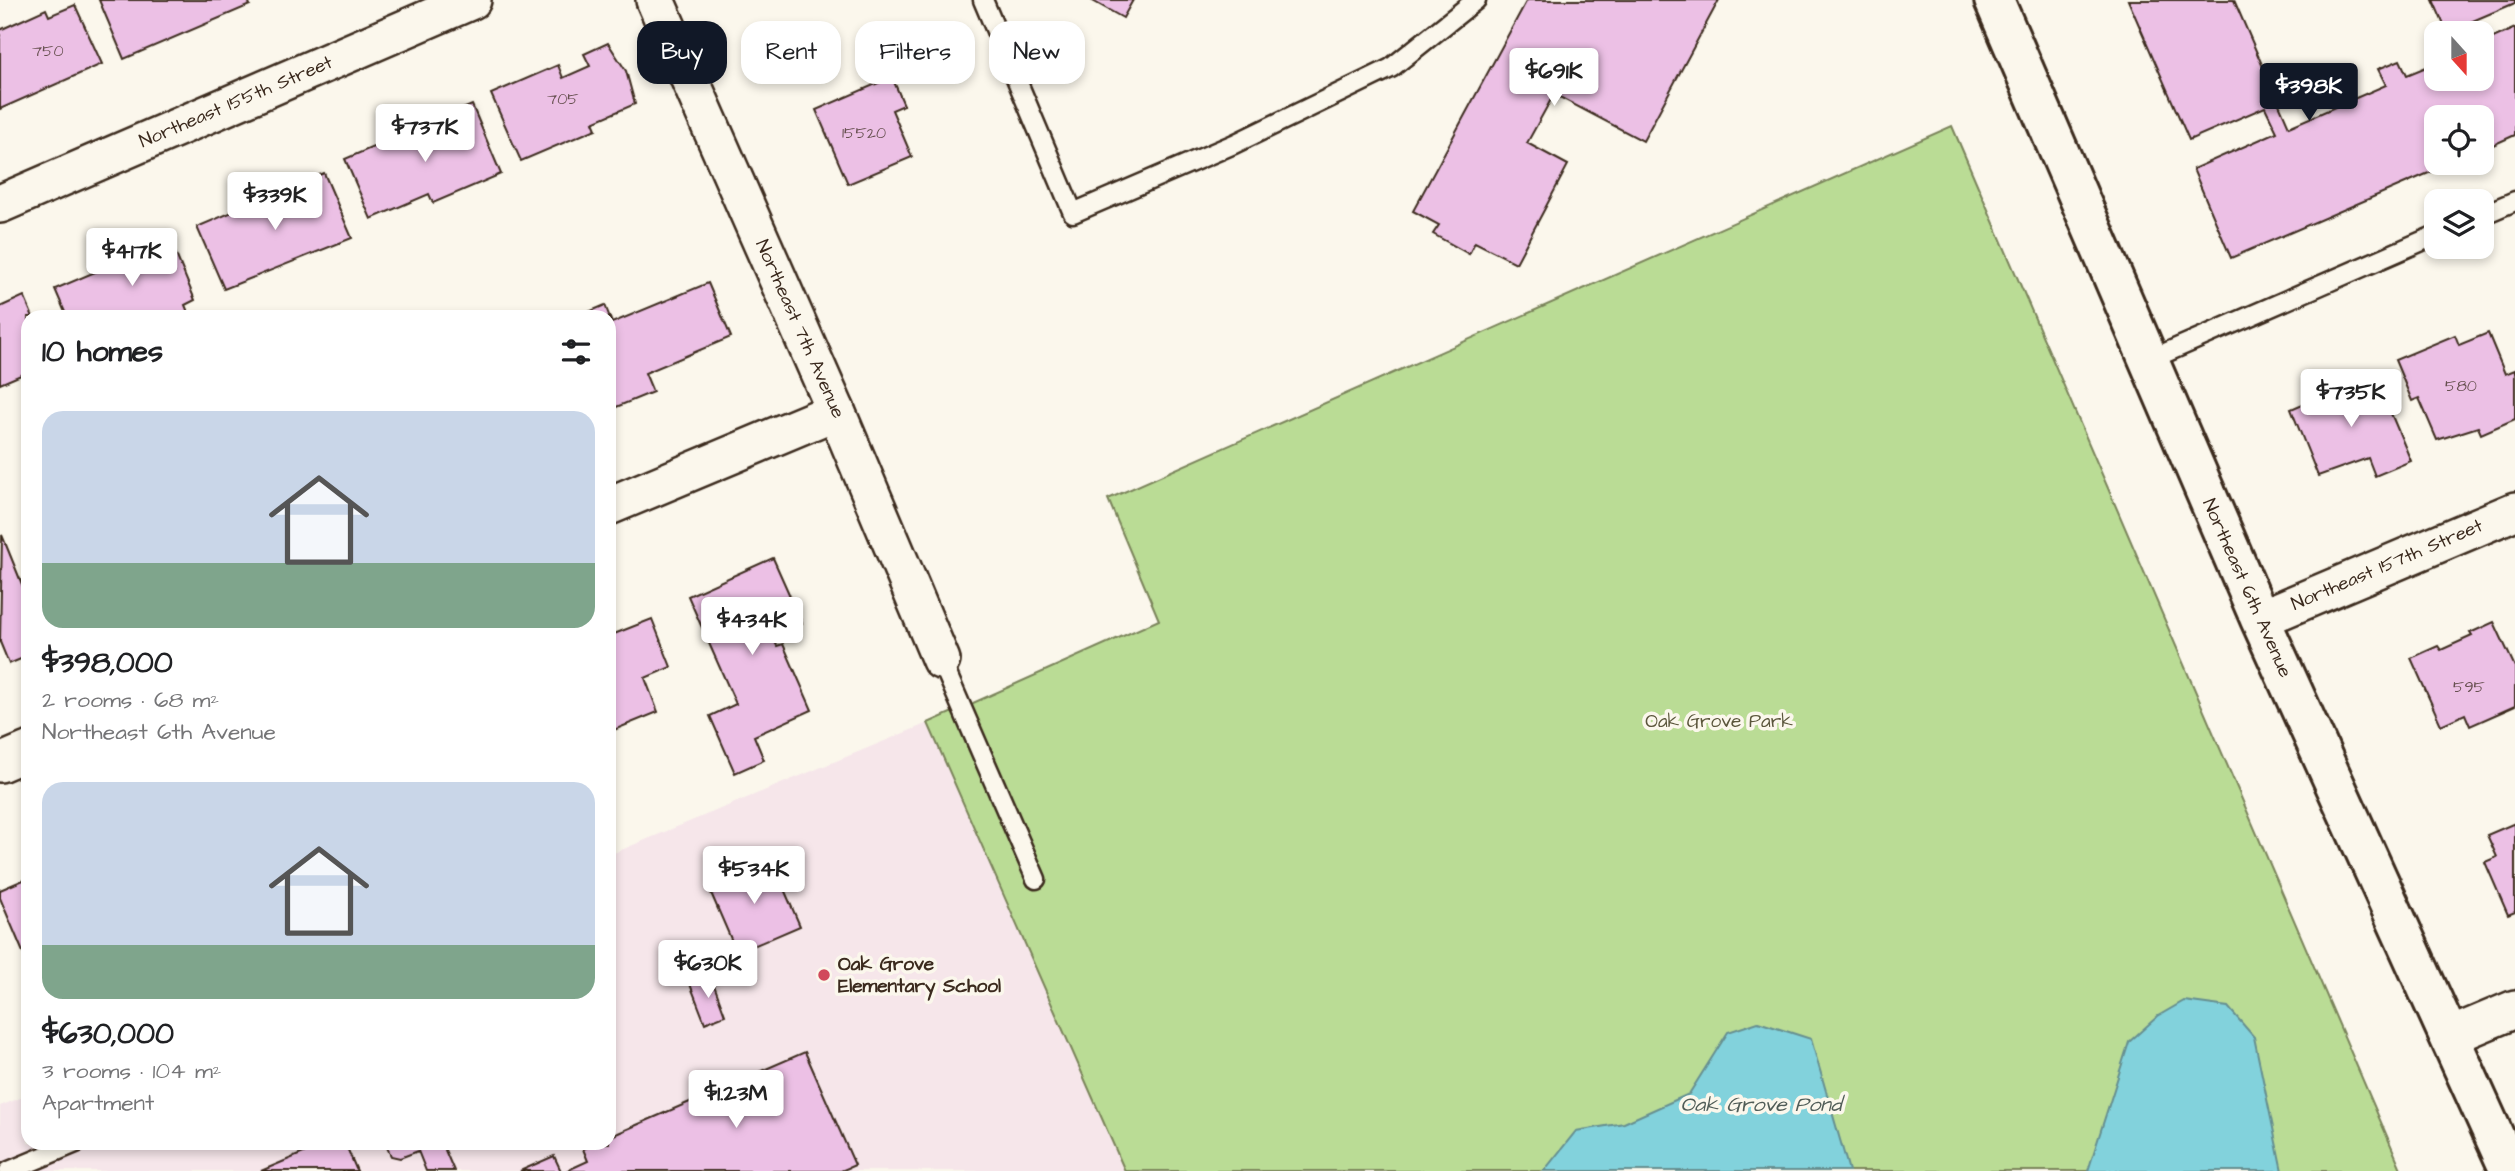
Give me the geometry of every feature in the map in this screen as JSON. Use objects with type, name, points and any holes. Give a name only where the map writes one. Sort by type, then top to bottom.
[{"type":"main road","name":"Northeast 6th Avenue","points":[[1994,0],[2260,619],[2510,1171]]},
{"type":"street","name":"Northeast 155th Street","points":[[0,204],[472,0]]},
{"type":"street","name":"Northeast 7th Avenue","points":[[655,0],[836,411],[940,660]]},
{"type":"street","points":[[616,503],[836,411]]},
{"type":"street","name":"Northeast 157th Street","points":[[2260,619],[2515,511]]},
{"type":"street","points":[[0,763],[21,754]]},
{"type":"street","points":[[2451,1036],[2515,1009]]},
{"type":"lane","points":[[983,0],[1073,214],[1245,138],[1391,68],[1476,0]]},
{"type":"lane","points":[[2494,210],[2515,201]]},
{"type":"lane","points":[[2149,360],[2424,240]]},
{"type":"lane","points":[[940,660],[1036,879]]},
{"type":"lane","points":[[9,1171],[59,1150]]},
{"type":"shaded area","name":"Oak Grove Elementary School","points":[[928,723],[1125,1171],[0,1171],[0,1106],[21,1098],[21,1150],[616,1150],[616,852]]},
{"type":"green space","name":"Oak Grove Park","points":[[1952,126],[2402,1171],[1125,1171],[928,723],[1159,620],[1108,499]]},
{"type":"water","points":[[2184,1001],[2228,1007],[2254,1037],[2282,1171],[2088,1171],[2129,1042],[2158,1016]]},
{"type":"water","name":"Oak Grove Pond","points":[[1758,1022],[1811,1039],[1849,1171],[1544,1171],[1576,1131],[1624,1123],[1689,1094],[1728,1032]]},
{"type":"building","points":[[99,0],[248,0],[250,5],[124,59]]},
{"type":"building","points":[[1091,0],[1133,0],[1123,18]]},
{"type":"building","points":[[1527,0],[1719,0],[1643,141],[1554,94],[1527,143],[1568,165],[1516,263],[1475,242],[1469,254],[1433,234],[1439,225],[1413,211]]},
{"type":"building","points":[[2128,0],[2234,0],[2289,127],[2386,85],[2378,69],[2400,60],[2407,75],[2424,68],[2424,91],[2494,91],[2494,38],[2515,28],[2515,135],[2494,145],[2494,105],[2424,105],[2424,175],[2231,258],[2193,169],[2277,132],[2265,107],[2189,140]]},
{"type":"building","points":[[2433,0],[2515,0],[2515,3],[2473,21],[2442,21]]},
{"type":"building","points":[[75,5],[102,64],[0,109],[0,30],[46,9],[49,16]]},
{"type":"building","points":[[608,43],[626,71],[635,104],[593,122],[596,129],[521,161],[491,94],[558,65],[563,78],[590,66],[584,54]]},
{"type":"building","points":[[876,84],[895,84],[904,105],[892,110],[912,157],[848,184],[816,110]]},
{"type":"building","points":[[472,105],[501,174],[433,203],[429,194],[371,219],[345,159]]},
{"type":"building","points":[[324,173],[352,238],[224,289],[197,227]]},
{"type":"building","points":[[170,240],[195,300],[185,305],[187,310],[64,310],[55,289]]},
{"type":"building","points":[[708,283],[731,337],[645,373],[653,392],[616,407],[616,321]]},
{"type":"building","points":[[24,296],[30,310],[21,310],[21,375],[0,384],[0,307]]},
{"type":"building","points":[[605,305],[607,310],[593,310]]},
{"type":"building","points":[[2488,333],[2505,374],[2515,370],[2515,419],[2481,434],[2478,427],[2437,440],[2419,398],[2412,401],[2395,360],[2455,335],[2459,345]]},
{"type":"building","points":[[2374,373],[2411,461],[2375,476],[2368,458],[2318,476],[2291,409]]},
{"type":"building","points":[[2,535],[21,582],[21,659],[9,664],[0,642]]},
{"type":"building","points":[[773,558],[802,623],[773,637],[777,646],[783,644],[812,710],[754,736],[764,760],[735,773],[710,716],[736,704],[688,596]]},
{"type":"building","points":[[652,619],[671,667],[645,678],[658,712],[616,729],[616,633]]},
{"type":"building","points":[[2494,622],[2515,667],[2515,706],[2470,726],[2465,714],[2441,725],[2411,658],[2438,646],[2441,650],[2472,636],[2470,633]]},
{"type":"building","points":[[2515,823],[2515,912],[2508,915],[2485,862],[2497,857],[2487,835]]},
{"type":"building","points":[[771,859],[800,926],[737,953],[708,886]]},
{"type":"building","points":[[21,881],[21,948],[0,898],[0,890]]},
{"type":"building","points":[[711,977],[725,1015],[705,1023],[690,984]]},
{"type":"building","points":[[805,1052],[855,1165],[841,1171],[566,1171],[588,1161],[583,1150],[616,1150],[616,1134]]},
{"type":"building","points":[[310,1150],[348,1150],[357,1171],[261,1171]]},
{"type":"building","points":[[388,1150],[445,1150],[454,1171],[426,1171],[418,1151],[400,1158],[391,1156]]},
{"type":"building","points":[[554,1156],[561,1171],[520,1171]]},
{"type":"place","name":"Oak Grove Elementary School","points":[[824,975]]}]
